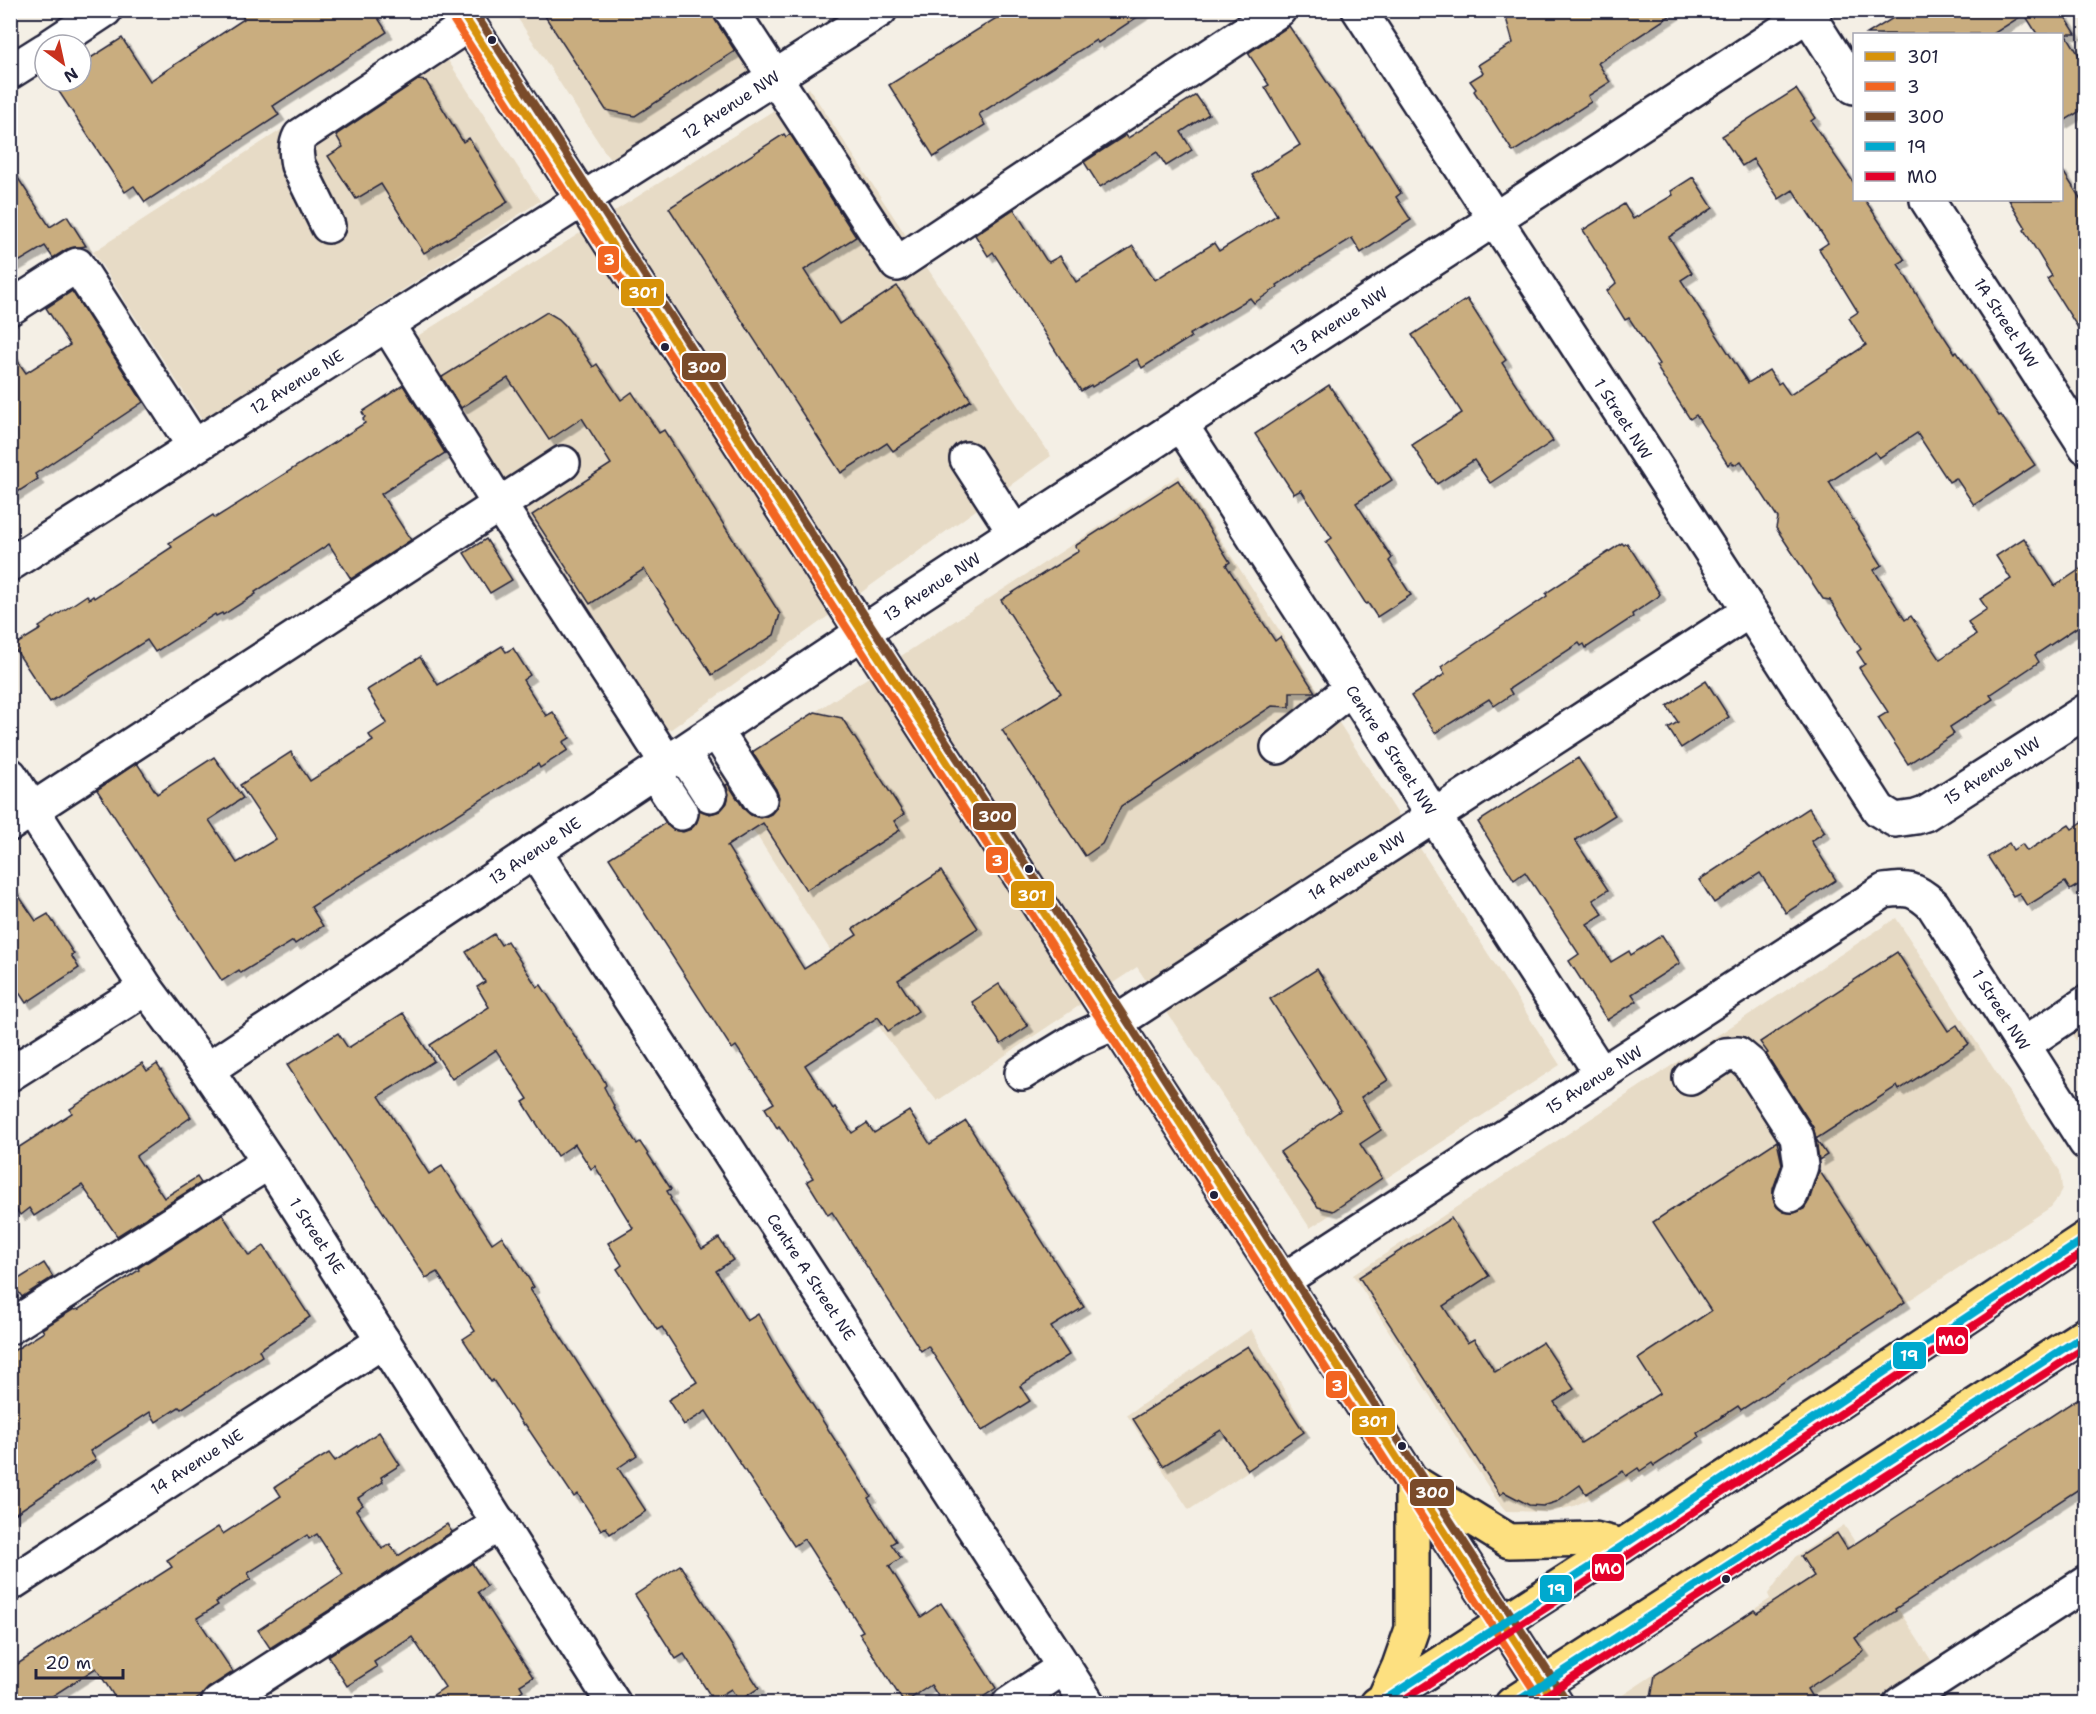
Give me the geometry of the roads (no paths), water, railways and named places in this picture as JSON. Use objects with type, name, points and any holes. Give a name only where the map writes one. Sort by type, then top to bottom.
[{"type":"main road","points":[[465,17],[1117,1022],[1549,1694]]},
{"type":"main road","points":[[1381,1701],[1622,1546],[2085,1238]]},
{"type":"main road","points":[[1512,1704],[1549,1694],[2085,1334]]},
{"type":"main road","points":[[1412,1481],[1509,1541],[1594,1539],[1622,1546]]},
{"type":"main road","points":[[1381,1701],[1399,1666],[1412,1629],[1412,1481]]},
{"type":"street","points":[[70,33],[105,10]]},
{"type":"street","points":[[731,10],[897,264],[1279,10]]},
{"type":"street","name":"12 Avenue NW","points":[[583,200],[880,10]]},
{"type":"street","name":"1 Street NW","points":[[1359,10],[1874,803],[1895,820]]},
{"type":"street","points":[[1811,13],[1853,85]]},
{"type":"street","name":"13 Avenue NW","points":[[863,633],[1811,13]]},
{"type":"street","points":[[328,226],[298,165],[296,154],[300,136],[465,17]]},
{"type":"street","points":[[10,72],[33,58]]},
{"type":"street","name":"12 Avenue NE","points":[[10,564],[583,200]]},
{"type":"street","name":"1A Street NW","points":[[1928,201],[2085,447]]},
{"type":"street","points":[[10,308],[77,265],[194,446]]},
{"type":"street","points":[[387,324],[499,504],[668,763],[681,813]]},
{"type":"street","name":"Centre B Street NW","points":[[1181,425],[1602,1075]]},
{"type":"street","points":[[967,459],[1015,533]]},
{"type":"street","points":[[22,817],[563,463]]},
{"type":"street","name":"14 Avenue NW","points":[[1022,1073],[1076,1040],[1117,1022],[1749,611]]},
{"type":"street","name":"13 Avenue NE","points":[[207,1070],[863,633]]},
{"type":"street","points":[[1278,747],[1351,688]]},
{"type":"street","name":"15 Avenue NW","points":[[1895,820],[1925,814],[2085,711]]},
{"type":"street","points":[[716,731],[760,799]]},
{"type":"street","points":[[668,763],[710,795]]},
{"type":"street","name":"1 Street NE","points":[[10,775],[22,817],[207,1070],[269,1162],[614,1704]]},
{"type":"street","name":"Centre A Street NE","points":[[534,851],[1088,1704]]},
{"type":"street","name":"1 Street NW","points":[[1908,888],[1919,892],[1933,904],[2085,1143]]},
{"type":"street","name":"15 Avenue NW","points":[[1282,1281],[1884,891],[1908,888]]},
{"type":"street","points":[[10,1074],[146,988]]},
{"type":"street","points":[[2023,1045],[2085,1003]]},
{"type":"street","points":[[1690,1078],[1725,1055],[1738,1054],[1750,1064],[1797,1137],[1801,1166],[1791,1196]]},
{"type":"street","points":[[10,1327],[269,1162]]},
{"type":"street","name":"14 Avenue NE","points":[[10,1584],[383,1341]]},
{"type":"street","points":[[218,1704],[500,1522]]},
{"type":"street","points":[[1900,1704],[2085,1583]]},
{"type":"street","points":[[1009,1704],[1064,1667]]}]
